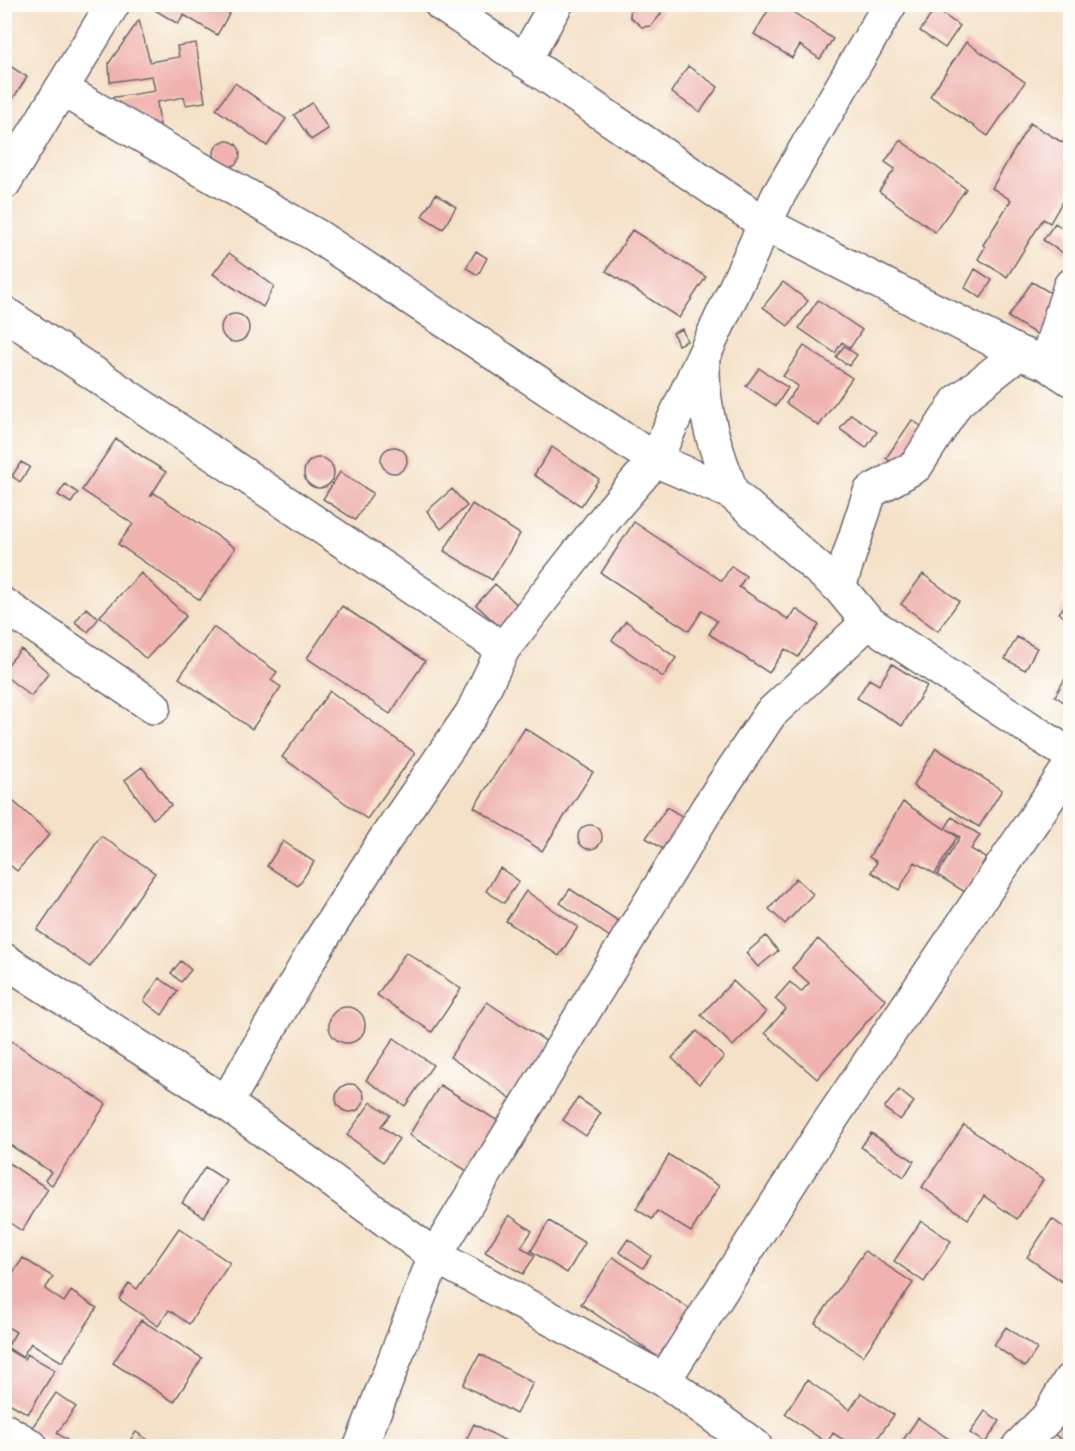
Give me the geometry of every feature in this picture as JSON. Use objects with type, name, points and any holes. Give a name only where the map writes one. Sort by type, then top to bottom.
[{"type":"street","points":[[4,183],[113,4]]},
{"type":"street","points":[[441,4],[765,224],[1045,365]]},
{"type":"street","points":[[524,61],[556,4]]},
{"type":"street","points":[[226,1103],[316,948],[384,841],[472,713],[503,649],[612,510],[656,460],[778,196],[890,4]]},
{"type":"street","points":[[61,89],[317,236],[656,460],[732,494],[838,587],[868,622],[1071,755]]},
{"type":"street","points":[[838,587],[870,492],[916,466],[957,402],[1045,365],[1071,286]]},
{"type":"street","points":[[4,313],[503,649]]},
{"type":"street","points":[[703,360],[703,396],[709,429],[732,494]]},
{"type":"street","points":[[4,605],[154,707]]},
{"type":"street","points":[[361,1446],[435,1256],[707,809],[770,714],[868,622]]},
{"type":"street","points":[[664,1380],[825,1128],[1071,766]]},
{"type":"street","points":[[4,960],[226,1103],[435,1256],[664,1380],[754,1446]]},
{"type":"street","points":[[1019,1446],[1050,1432],[1071,1380]]},
{"type":"street","points":[[4,1430],[31,1446]]},
{"type":"building","points":[[145,4],[235,4],[217,35],[184,15],[178,24]]},
{"type":"building","points":[[631,4],[659,4],[661,14],[651,26],[642,27],[630,17]]},
{"type":"building","points":[[772,4],[781,4],[833,39],[820,59],[800,45],[792,58],[754,34]]},
{"type":"building","points":[[935,9],[960,26],[945,48],[920,31]]},
{"type":"building","points":[[139,20],[150,62],[179,57],[177,46],[196,43],[205,102],[186,105],[184,97],[157,102],[162,140],[109,98],[155,91],[152,76],[110,82],[109,63]]},
{"type":"building","points":[[966,42],[1025,82],[988,136],[930,96]]},
{"type":"building","points":[[4,62],[27,77],[7,108],[4,106]]},
{"type":"building","points":[[688,66],[718,87],[700,112],[671,92]]},
{"type":"building","points":[[235,83],[286,119],[267,146],[216,109]]},
{"type":"building","points":[[312,103],[328,129],[311,140],[294,115]]},
{"type":"building","points":[[1030,123],[1070,147],[1070,188],[1050,223],[1043,219],[1007,277],[978,259],[985,247],[983,245],[1011,200],[992,188]]},
{"type":"building","points":[[900,140],[966,189],[935,232],[879,191],[895,169],[885,162]]},
{"type":"building","points":[[227,141],[236,145],[240,154],[236,163],[227,167],[218,163],[214,154],[218,145]]},
{"type":"building","points":[[436,194],[456,207],[443,229],[422,216]]},
{"type":"building","points":[[1055,223],[1070,234],[1070,248],[1066,255],[1043,240]]},
{"type":"building","points":[[632,230],[706,277],[679,318],[606,271]]},
{"type":"building","points":[[476,251],[487,258],[478,275],[466,268]]},
{"type":"building","points":[[229,253],[274,286],[263,307],[213,274]]},
{"type":"building","points":[[975,269],[992,280],[981,298],[965,288]]},
{"type":"building","points":[[783,282],[808,301],[788,326],[763,307]]},
{"type":"building","points":[[1032,282],[1063,300],[1041,337],[1008,317]]},
{"type":"building","points":[[818,300],[862,330],[850,348],[842,342],[835,353],[799,328]]},
{"type":"building","points":[[235,314],[245,318],[249,328],[245,338],[235,342],[225,338],[221,328],[225,318]]},
{"type":"building","points":[[682,329],[687,341],[678,345],[673,333]]},
{"type":"building","points":[[804,346],[852,378],[819,426],[786,403],[798,386],[783,376]]},
{"type":"building","points":[[844,346],[857,355],[849,366],[836,357]]},
{"type":"building","points":[[759,368],[788,388],[776,406],[746,386]]},
{"type":"building","points":[[851,414],[877,432],[866,448],[840,429]]},
{"type":"building","points":[[912,420],[928,431],[902,470],[886,458]]},
{"type":"building","points":[[116,439],[166,472],[150,497],[154,493],[235,548],[200,600],[118,544],[133,524],[82,490]]},
{"type":"building","points":[[394,447],[403,451],[407,460],[403,469],[394,473],[385,469],[381,460],[385,451]]},
{"type":"building","points":[[552,447],[599,479],[581,506],[534,475]]},
{"type":"building","points":[[4,451],[11,456],[4,466]]},
{"type":"building","points":[[319,458],[330,462],[334,473],[330,484],[319,488],[308,484],[304,473],[308,462]]},
{"type":"building","points":[[21,462],[30,467],[20,482],[12,476]]},
{"type":"building","points":[[340,472],[373,493],[355,520],[323,499]]},
{"type":"building","points":[[65,484],[78,493],[71,503],[58,495]]},
{"type":"building","points":[[452,489],[467,506],[441,529],[427,511]]},
{"type":"building","points":[[472,504],[520,534],[492,580],[444,551]]},
{"type":"building","points":[[634,522],[722,581],[731,566],[746,576],[739,587],[789,620],[796,609],[819,625],[798,657],[785,649],[769,673],[709,634],[717,621],[702,611],[689,631],[601,573]]},
{"type":"building","points":[[141,573],[186,616],[146,659],[100,616]]},
{"type":"building","points":[[923,574],[959,601],[938,631],[901,604]]},
{"type":"building","points":[[495,584],[521,608],[502,629],[476,605]]},
{"type":"building","points":[[1070,599],[1070,622],[1059,613]]},
{"type":"building","points":[[342,606],[425,661],[390,714],[307,658]]},
{"type":"building","points":[[86,608],[99,618],[88,632],[75,622]]},
{"type":"building","points":[[626,621],[676,658],[663,677],[612,640]]},
{"type":"building","points":[[213,627],[277,672],[271,680],[281,687],[252,729],[179,678]]},
{"type":"building","points":[[1017,637],[1037,648],[1025,670],[1005,659]]},
{"type":"building","points":[[21,649],[49,673],[31,696],[4,675],[4,669]]},
{"type":"building","points":[[892,664],[927,686],[902,726],[857,698],[869,679],[879,685]]},
{"type":"building","points":[[1070,670],[1070,706],[1055,696]]},
{"type":"building","points":[[330,691],[415,753],[367,819],[282,757]]},
{"type":"building","points":[[525,728],[593,772],[542,851],[474,807]]},
{"type":"building","points":[[936,748],[1002,790],[979,827],[913,786]]},
{"type":"building","points":[[142,767],[171,805],[153,819],[125,780]]},
{"type":"building","points":[[4,793],[50,834],[17,871],[4,860]]},
{"type":"building","points":[[903,802],[945,829],[952,817],[980,835],[971,849],[986,858],[965,892],[937,875],[960,837],[947,829],[957,837],[935,874],[915,862],[899,890],[871,872],[877,862],[869,857]]},
{"type":"building","points":[[667,807],[686,819],[666,851],[646,838]]},
{"type":"building","points":[[590,825],[598,829],[602,837],[598,845],[590,849],[582,845],[578,837],[582,829]]},
{"type":"building","points":[[101,836],[155,873],[90,967],[37,930]]},
{"type":"building","points":[[283,841],[314,862],[298,886],[267,866]]},
{"type":"building","points":[[500,868],[519,881],[504,903],[486,891]]},
{"type":"building","points":[[796,878],[813,894],[785,924],[769,909]]},
{"type":"building","points":[[570,889],[623,924],[613,939],[560,903]]},
{"type":"building","points":[[526,891],[578,927],[559,956],[506,921]]},
{"type":"building","points":[[766,936],[778,951],[758,967],[746,953]]},
{"type":"building","points":[[818,939],[886,1000],[817,1079],[765,1033],[786,1009],[775,999],[790,982],[801,992],[809,983],[792,968]]},
{"type":"building","points":[[406,952],[461,989],[432,1032],[377,995]]},
{"type":"building","points":[[181,961],[191,970],[181,982],[171,973]]},
{"type":"building","points":[[159,978],[178,991],[162,1015],[144,1001]]},
{"type":"building","points":[[733,981],[766,1012],[733,1046],[701,1015]]},
{"type":"building","points":[[487,1002],[550,1044],[512,1099],[450,1057]]},
{"type":"building","points":[[347,1007],[360,1012],[365,1025],[360,1038],[347,1043],[334,1038],[329,1025],[334,1012]]},
{"type":"building","points":[[697,1031],[724,1057],[699,1084],[672,1058]]},
{"type":"building","points":[[4,1036],[106,1104],[52,1185],[45,1180],[51,1172],[4,1141]]},
{"type":"building","points":[[394,1038],[433,1065],[405,1106],[366,1080]]},
{"type":"building","points":[[350,1084],[360,1088],[364,1098],[360,1108],[350,1112],[340,1108],[336,1098],[340,1088]]},
{"type":"building","points":[[440,1085],[498,1121],[467,1171],[409,1135]]},
{"type":"building","points":[[899,1090],[914,1102],[900,1120],[884,1108]]},
{"type":"building","points":[[578,1098],[601,1113],[586,1136],[563,1120]]},
{"type":"building","points":[[371,1102],[390,1115],[381,1126],[399,1139],[383,1162],[347,1135]]},
{"type":"building","points":[[964,1125],[1043,1180],[1017,1219],[984,1196],[968,1219],[922,1187]]},
{"type":"building","points":[[871,1133],[914,1161],[904,1177],[861,1147]]},
{"type":"building","points":[[669,1155],[719,1186],[691,1232],[657,1211],[652,1219],[636,1209]]},
{"type":"building","points":[[4,1160],[48,1189],[22,1231],[4,1219]]},
{"type":"building","points":[[205,1167],[227,1181],[204,1217],[182,1203]]},
{"type":"building","points":[[509,1215],[532,1231],[521,1247],[535,1256],[523,1274],[485,1252]]},
{"type":"building","points":[[1052,1219],[1070,1232],[1070,1287],[1027,1257]]},
{"type":"building","points":[[549,1221],[585,1243],[567,1273],[531,1251]]},
{"type":"building","points":[[921,1221],[951,1241],[924,1282],[894,1261]]},
{"type":"building","points":[[179,1228],[230,1263],[189,1324],[169,1310],[158,1326],[119,1299],[129,1283],[137,1289]]},
{"type":"building","points":[[628,1239],[651,1256],[643,1268],[619,1252]]},
{"type":"building","points":[[865,1251],[913,1283],[863,1356],[815,1323]]},
{"type":"building","points":[[613,1257],[691,1310],[658,1357],[581,1304]]},
{"type":"building","points":[[23,1258],[53,1277],[45,1289],[64,1302],[71,1291],[97,1308],[62,1362],[31,1343],[22,1357],[7,1347],[16,1332],[4,1325],[4,1286]]},
{"type":"building","points":[[141,1320],[202,1358],[174,1402],[113,1363]]},
{"type":"building","points":[[1006,1327],[1037,1349],[1025,1367],[994,1345]]},
{"type":"building","points":[[4,1340],[8,1342],[5,1348],[24,1359],[27,1354],[55,1370],[28,1414],[4,1400]]},
{"type":"building","points":[[480,1354],[533,1383],[516,1414],[463,1385]]},
{"type":"building","points":[[807,1380],[850,1410],[861,1393],[894,1415],[872,1446],[853,1446],[833,1433],[827,1443],[785,1414]]},
{"type":"building","points":[[56,1393],[76,1407],[57,1433],[68,1441],[64,1446],[56,1446],[31,1429]]},
{"type":"building","points":[[1070,1410],[1070,1446],[1054,1434]]},
{"type":"building","points":[[985,1411],[1000,1421],[985,1443],[970,1433]]},
{"type":"building","points":[[918,1418],[959,1446],[899,1446]]},
{"type":"building","points":[[474,1424],[506,1441],[504,1446],[463,1446]]},
{"type":"building","points":[[136,1432],[157,1446],[126,1446]]}]
